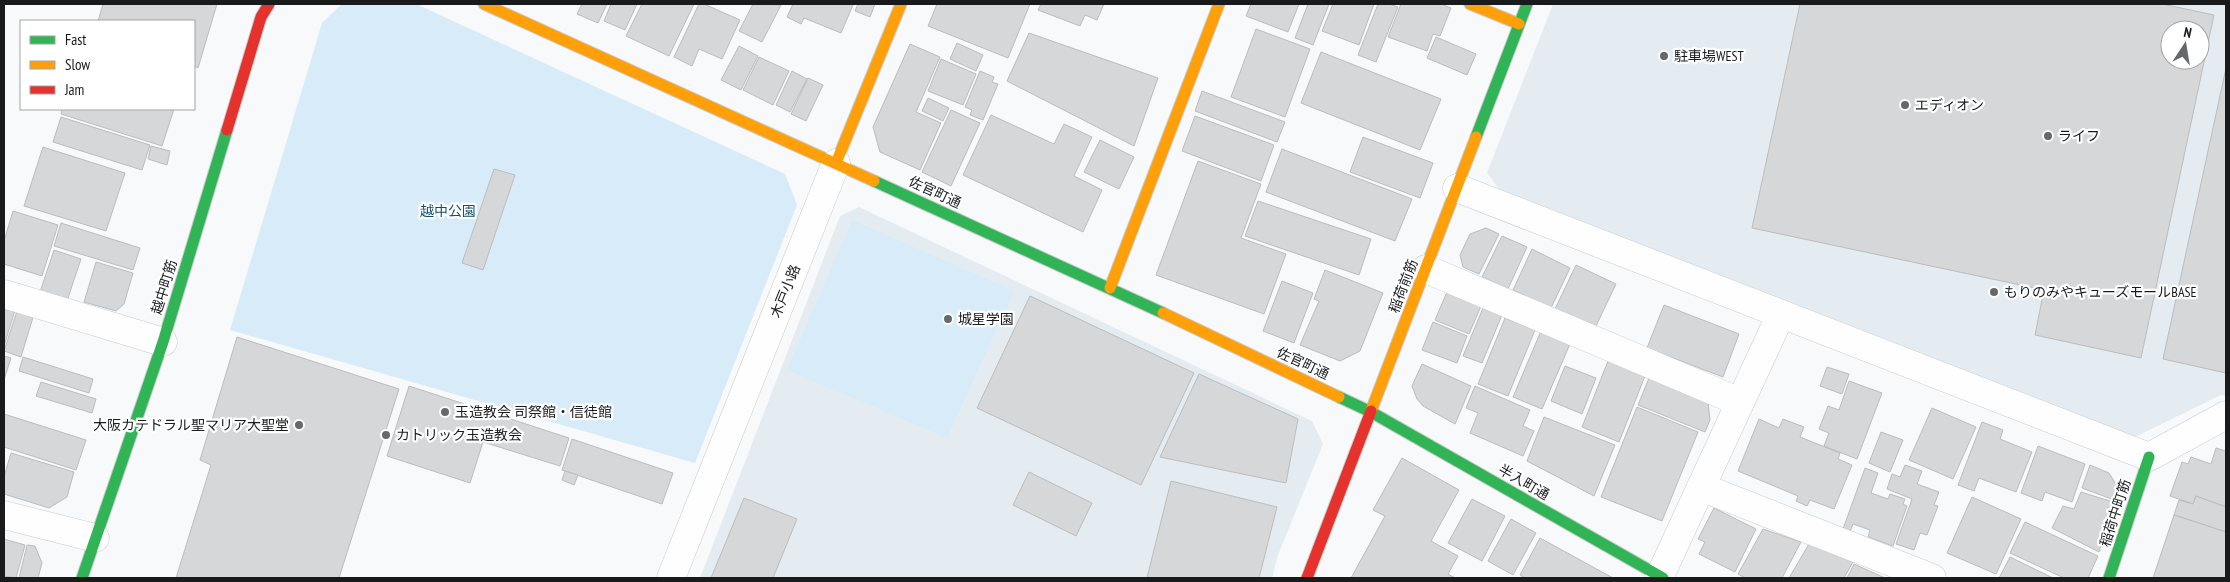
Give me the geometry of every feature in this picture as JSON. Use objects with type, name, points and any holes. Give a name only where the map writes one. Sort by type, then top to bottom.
[{"type":"street","name":"越中町筋","points":[[82,578],[163,342],[261,17],[270,4]]},
{"type":"street","name":"佐官町通","points":[[484,4],[1110,288],[1371,412]]},
{"type":"street","name":"木戸小路","points":[[670,578],[901,4]]},
{"type":"street","points":[[1110,288],[1220,4]]},
{"type":"street","points":[[1470,4],[1519,24]]},
{"type":"street","name":"稲荷前筋","points":[[1307,578],[1527,4]]},
{"type":"street","points":[[1457,188],[2149,457],[2226,415]]},
{"type":"street","points":[[1426,269],[1740,402]]},
{"type":"street","points":[[4,294],[163,342]]},
{"type":"street","points":[[1660,578],[1781,314]]},
{"type":"street","name":"半入町通","points":[[1371,412],[1660,578]]},
{"type":"street","name":"稲荷中町筋","points":[[2109,578],[2149,457]]},
{"type":"street","points":[[1701,487],[1932,578]]},
{"type":"street","points":[[4,515],[95,538]]},
{"type":"shaded area","name":"もりのみやキューズモールBASE","points":[[1553,4],[2226,4],[2226,396],[2221,395],[2135,437],[1499,189],[1487,173]]},
{"type":"shaded area","name":"城星学園","points":[[859,207],[1312,421],[1323,444],[1278,555],[1272,578],[700,578],[840,216]]},
{"type":"green space","name":"越中公園","points":[[342,4],[416,4],[785,174],[797,205],[695,463],[230,330],[322,23]]},
{"type":"green space","points":[[852,220],[1014,291],[947,438],[787,370]]},
{"type":"building","points":[[103,4],[217,4],[198,68],[195,66],[195,20],[98,20]]},
{"type":"building","points":[[582,4],[607,4],[598,23],[577,14]]},
{"type":"building","points":[[611,4],[637,4],[625,30],[604,21]]},
{"type":"building","points":[[642,4],[694,4],[669,56],[626,36]]},
{"type":"building","points":[[699,4],[704,4],[740,20],[722,59],[699,49],[692,66],[674,57]]},
{"type":"building","points":[[753,4],[781,5],[762,42],[739,31]]},
{"type":"building","points":[[793,4],[853,5],[841,33],[804,18],[801,24],[787,17]]},
{"type":"building","points":[[858,4],[875,4],[870,17],[855,11]]},
{"type":"building","points":[[937,4],[1030,4],[1008,58],[928,26]]},
{"type":"building","points":[[1041,4],[1104,4],[1097,20],[1085,15],[1080,26],[1038,10]]},
{"type":"building","points":[[1251,4],[1299,4],[1288,32],[1246,16]]},
{"type":"building","points":[[1308,4],[1329,4],[1313,45],[1295,38]]},
{"type":"building","points":[[1333,4],[1374,4],[1359,45],[1322,31]]},
{"type":"building","points":[[1378,4],[1389,4],[1398,7],[1376,62],[1358,55]]},
{"type":"building","points":[[1401,4],[1441,4],[1451,8],[1440,36],[1433,34],[1427,51],[1388,37]]},
{"type":"building","points":[[1800,4],[2162,4],[2214,15],[2210,34],[2210,20],[2160,20],[2160,70],[2202,70],[2141,358],[2035,335],[2044,290],[1752,228]]},
{"type":"building","points":[[1256,29],[1310,49],[1285,117],[1231,97]]},
{"type":"building","points":[[1029,33],[1158,78],[1134,146],[1007,81]]},
{"type":"building","points":[[1436,37],[1476,54],[1467,75],[1427,58]]},
{"type":"building","points":[[957,43],[983,55],[976,71],[950,59]]},
{"type":"building","points":[[910,44],[940,57],[916,112],[941,123],[920,170],[880,152],[873,127]]},
{"type":"building","points":[[739,46],[758,56],[741,90],[721,80]]},
{"type":"building","points":[[1321,52],[1441,99],[1420,150],[1301,103]]},
{"type":"building","points":[[759,57],[789,71],[773,105],[743,90]]},
{"type":"building","points":[[941,59],[976,74],[963,105],[928,91]]},
{"type":"building","points":[[2226,68],[2226,373],[2163,359]]},
{"type":"building","points":[[792,71],[807,79],[790,112],[776,105]]},
{"type":"building","points":[[980,71],[994,77],[992,82],[998,84],[983,120],[970,115],[972,110],[965,107]]},
{"type":"building","points":[[808,78],[823,85],[806,121],[791,114]]},
{"type":"building","points":[[1202,91],[1285,122],[1277,142],[1195,111]]},
{"type":"building","points":[[928,98],[949,108],[943,121],[922,111]]},
{"type":"building","points":[[62,110],[174,110],[162,146],[61,114]]},
{"type":"building","points":[[951,110],[980,123],[951,186],[922,172]]},
{"type":"building","points":[[991,115],[1054,144],[1064,124],[1092,137],[1074,176],[1102,190],[1083,232],[963,175]]},
{"type":"building","points":[[1195,116],[1274,145],[1261,181],[1182,151]]},
{"type":"building","points":[[61,117],[150,145],[142,170],[53,142]]},
{"type":"building","points":[[1363,137],[1433,163],[1420,198],[1350,172]]},
{"type":"building","points":[[1100,140],[1134,157],[1119,189],[1084,172]]},
{"type":"building","points":[[151,146],[170,151],[167,165],[148,159]]},
{"type":"building","points":[[43,147],[125,173],[106,231],[24,206]]},
{"type":"building","points":[[1282,149],[1412,199],[1395,241],[1266,192]]},
{"type":"building","points":[[1198,161],[1261,184],[1241,238],[1286,254],[1264,314],[1156,275]]},
{"type":"building","points":[[494,169],[515,175],[483,270],[462,263]]},
{"type":"building","points":[[1258,201],[1371,239],[1359,275],[1245,236]]},
{"type":"building","points":[[13,211],[58,225],[42,276],[4,264],[4,241]]},
{"type":"building","points":[[61,223],[140,248],[133,270],[54,246]]},
{"type":"building","points":[[1486,228],[1499,234],[1479,274],[1463,267],[1460,255],[1470,234]]},
{"type":"building","points":[[1502,236],[1527,247],[1508,289],[1482,277]]},
{"type":"building","points":[[1532,249],[1570,268],[1551,308],[1513,290]]},
{"type":"building","points":[[54,250],[81,259],[67,301],[40,292]]},
{"type":"building","points":[[96,262],[133,273],[124,304],[116,311],[84,302]]},
{"type":"building","points":[[1576,265],[1616,284],[1595,328],[1555,309]]},
{"type":"building","points":[[1325,270],[1383,293],[1360,351],[1340,361],[1300,345],[1319,301],[1314,299]]},
{"type":"building","points":[[1282,281],[1313,293],[1294,343],[1263,331]]},
{"type":"building","points":[[1447,292],[1481,306],[1469,334],[1435,320]]},
{"type":"building","points":[[1030,296],[1194,373],[1141,485],[977,408]]},
{"type":"building","points":[[4,304],[16,307],[4,346]]},
{"type":"building","points":[[1664,305],[1739,334],[1723,377],[1647,348]]},
{"type":"building","points":[[18,308],[34,314],[21,357],[4,351]]},
{"type":"building","points":[[1483,308],[1502,315],[1482,363],[1463,356]]},
{"type":"building","points":[[1505,318],[1535,330],[1508,396],[1478,384]]},
{"type":"building","points":[[1433,322],[1467,336],[1457,363],[1422,350]]},
{"type":"building","points":[[1541,331],[1570,344],[1542,409],[1513,397]]},
{"type":"building","name":"大阪カテドラル聖マリア大聖堂","points":[[237,337],[399,389],[339,578],[176,578],[211,465],[200,460]]},
{"type":"building","points":[[4,356],[11,358],[4,380]]},
{"type":"building","points":[[23,357],[93,379],[89,393],[19,371]]},
{"type":"building","points":[[1608,361],[1645,376],[1619,442],[1582,427]]},
{"type":"building","points":[[1422,364],[1471,386],[1455,424],[1423,406],[1417,399],[1412,386]]},
{"type":"building","points":[[1565,366],[1596,378],[1582,414],[1551,401]]},
{"type":"building","points":[[1827,367],[1849,374],[1842,394],[1820,386]]},
{"type":"building","points":[[1199,374],[1298,419],[1286,483],[1160,457]]},
{"type":"building","points":[[1649,378],[1708,402],[1710,420],[1705,432],[1638,405]]},
{"type":"building","points":[[1849,381],[1882,393],[1857,459],[1824,446],[1829,433],[1819,429],[1828,406],[1839,410]]},
{"type":"building","points":[[41,382],[96,399],[92,413],[36,396]]},
{"type":"building","name":"玉造教会 司祭館・信徒館","points":[[409,386],[569,438],[560,466],[483,442],[470,483],[387,456]]},
{"type":"building","points":[[1475,386],[1530,410],[1523,426],[1534,431],[1523,456],[1470,433],[1478,413],[1466,408]]},
{"type":"building","points":[[1637,407],[1698,432],[1662,521],[1601,497]]},
{"type":"building","points":[[1932,408],[1976,427],[1953,479],[1909,460]]},
{"type":"building","points":[[4,414],[86,440],[76,470],[4,447]]},
{"type":"building","points":[[1544,417],[1615,445],[1594,496],[1527,461]]},
{"type":"building","points":[[1759,419],[1779,428],[1783,419],[1804,427],[1800,437],[1840,453],[1838,459],[1852,465],[1834,509],[1810,500],[1807,506],[1796,501],[1798,496],[1738,471]]},
{"type":"building","points":[[1982,422],[2003,430],[2000,439],[2032,452],[2016,492],[1979,478],[1974,491],[1958,485]]},
{"type":"building","points":[[1881,432],[1903,440],[1890,472],[1869,463]]},
{"type":"building","points":[[572,439],[673,473],[662,504],[562,470]]},
{"type":"building","points":[[2038,446],[2085,464],[2072,502],[2045,492],[2042,501],[2021,493]]},
{"type":"building","points":[[2216,448],[2226,451],[2226,507],[2196,496],[2193,504],[2170,496],[2182,462],[2188,464],[2191,457],[2211,464]]},
{"type":"building","points":[[11,453],[74,472],[67,497],[49,508],[4,494],[4,477]]},
{"type":"building","points":[[1402,458],[1459,490],[1431,541],[1458,556],[1448,574],[1455,578],[1351,578],[1385,516],[1373,510]]},
{"type":"building","points":[[1905,465],[1922,471],[1917,484],[1939,492],[1934,505],[1938,506],[1927,535],[1920,533],[1914,550],[1896,544],[1912,499],[1887,489],[1892,474],[1900,477]]},
{"type":"building","points":[[2090,465],[2109,473],[2121,492],[2117,501],[2082,488]]},
{"type":"building","points":[[1865,468],[1878,473],[1871,493],[1888,499],[1890,494],[1905,499],[1903,504],[1907,506],[1893,546],[1868,537],[1870,530],[1853,524],[1850,532],[1843,529]]},
{"type":"building","points":[[565,471],[578,475],[574,485],[562,480]]},
{"type":"building","points":[[1029,472],[1092,503],[1076,536],[1013,505]]},
{"type":"building","points":[[1171,481],[1277,507],[1259,578],[1147,578]]},
{"type":"building","points":[[2081,492],[2113,502],[2099,552],[2052,528],[2063,506],[2074,509]]},
{"type":"building","points":[[2196,496],[2226,507],[2226,532],[2174,515],[2179,500],[2193,504]]},
{"type":"building","points":[[1972,497],[2021,519],[1996,574],[1947,553]]},
{"type":"building","points":[[744,498],[797,519],[773,578],[711,578]]},
{"type":"building","points":[[1472,499],[1505,516],[1482,561],[1448,543]]},
{"type":"building","points":[[1714,508],[1756,529],[1735,572],[1699,554],[1705,542],[1698,539]]},
{"type":"building","points":[[2174,515],[2226,532],[2226,578],[2153,578]]},
{"type":"building","points":[[1511,519],[1536,533],[1513,575],[1488,561]]},
{"type":"building","points":[[2025,522],[2098,556],[2088,578],[2064,578],[2010,553]]},
{"type":"building","points":[[1763,529],[1801,542],[1782,578],[1745,578],[1738,574]]},
{"type":"building","points":[[1540,538],[1613,578],[1525,578],[1520,575]]},
{"type":"building","points":[[4,539],[25,545],[16,578],[4,576]]},
{"type":"building","points":[[1809,544],[1853,562],[1844,578],[1789,578]]},
{"type":"building","points":[[27,545],[35,546],[42,563],[38,578],[19,578]]},
{"type":"building","points":[[2010,557],[2053,578],[1999,578]]},
{"type":"building","points":[[1854,564],[1885,578],[1847,578]]},
{"type":"traffic: fast","points":[[1476,137],[1527,4]]},
{"type":"traffic: fast","points":[[82,578],[163,342],[227,130]]},
{"type":"traffic: fast","points":[[874,181],[1163,313]]},
{"type":"traffic: fast","points":[[1339,397],[1371,412],[1663,578]]},
{"type":"traffic: fast","points":[[2109,578],[2149,457]]},
{"type":"traffic: slow","points":[[484,4],[874,181]]},
{"type":"traffic: slow","points":[[836,163],[901,4]]},
{"type":"traffic: slow","points":[[1110,288],[1219,4]]},
{"type":"traffic: slow","points":[[1470,4],[1519,24]]},
{"type":"traffic: slow","points":[[1371,411],[1476,137]]},
{"type":"traffic: slow","points":[[1163,313],[1339,397]]},
{"type":"traffic: jam","points":[[227,130],[261,17],[269,4]]},
{"type":"traffic: jam","points":[[1307,578],[1371,411]]},
{"type":"place","name":"駐車場WEST","points":[[1664,56]]},
{"type":"place","name":"エディオン","points":[[1905,105]]},
{"type":"place","name":"ライフ","points":[[2048,136]]},
{"type":"place","name":"もりのみやキューズモールBASE","points":[[1994,292]]},
{"type":"place","name":"城星学園","points":[[948,319]]},
{"type":"place","name":"玉造教会 司祭館・信徒館","points":[[445,412]]},
{"type":"place","name":"大阪カテドラル聖マリア大聖堂","points":[[299,425]]},
{"type":"place","name":"カトリック玉造教会","points":[[386,435]]}]
